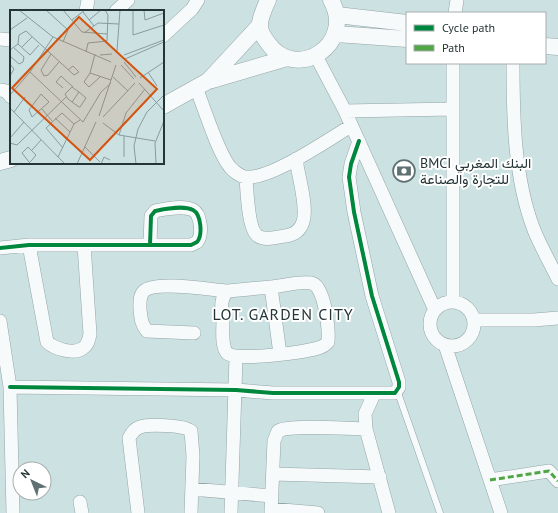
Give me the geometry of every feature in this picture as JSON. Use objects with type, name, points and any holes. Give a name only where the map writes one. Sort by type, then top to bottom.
[{"type":"street","points":[[86,10],[88,0]]},
{"type":"street","points":[[117,10],[128,0]]},
{"type":"street","points":[[164,35],[192,9],[198,0]]},
{"type":"street","points":[[202,85],[260,25],[268,0]]},
{"type":"street","points":[[455,12],[457,0]]},
{"type":"street","points":[[260,25],[264,37],[271,48],[287,58],[301,60],[316,56],[331,44],[336,34],[338,23],[334,7],[406,23]]},
{"type":"street","points":[[336,34],[406,39]]},
{"type":"street","points":[[0,39],[10,40]]},
{"type":"street","points":[[546,46],[558,47]]},
{"type":"street","points":[[316,56],[345,111],[435,310]]},
{"type":"street","points":[[164,105],[202,85],[287,58]]},
{"type":"street","points":[[453,64],[453,302]]},
{"type":"street","points":[[513,64],[519,168],[526,203],[534,228],[558,279]]},
{"type":"street","points":[[202,85],[222,153],[230,167],[246,178],[274,171],[351,126]]},
{"type":"street","points":[[0,90],[6,91],[10,96]]},
{"type":"street","points":[[345,111],[453,109]]},
{"type":"street","points":[[10,387],[236,390],[273,393],[374,394],[392,394],[398,390],[399,382],[372,296],[354,212],[349,177],[351,164],[359,141]]},
{"type":"street","points":[[0,162],[10,159]]},
{"type":"street","points":[[246,178],[251,223],[255,234],[266,239],[292,235],[299,230],[303,222],[304,209],[296,159]]},
{"type":"street","points":[[0,248],[29,245],[150,244]]},
{"type":"street","points":[[29,245],[47,342],[55,348],[79,350],[84,348],[88,342],[90,334],[84,245]]},
{"type":"street","points":[[194,333],[147,331],[141,325],[139,300],[143,292],[149,288],[161,286],[228,291],[312,283],[318,286],[321,292],[329,332],[328,342],[323,347],[280,354],[236,357],[227,353],[224,344],[222,299],[228,291]]},
{"type":"street","points":[[271,287],[280,354]]},
{"type":"street","points":[[453,302],[466,308],[474,320],[474,328],[466,341],[460,345],[445,345],[439,343],[431,333],[430,321],[435,310],[440,306],[453,302]]},
{"type":"street","points":[[474,320],[558,318]]},
{"type":"street","points":[[0,321],[10,387],[13,513]]},
{"type":"street","points":[[445,345],[501,513]]},
{"type":"street","points":[[230,513],[236,390],[236,357]]},
{"type":"street","points":[[374,394],[365,414],[366,429],[390,513]]},
{"type":"street","points":[[138,513],[129,438],[132,431],[140,427],[182,427],[191,431],[193,436],[191,513]]},
{"type":"street","points":[[318,513],[271,511],[274,441],[279,430],[300,428],[366,429]]},
{"type":"street","points":[[490,480],[549,471],[558,481]]},
{"type":"street","points":[[273,474],[380,477]]},
{"type":"street","points":[[192,489],[272,496]]},
{"type":"lane","points":[[398,390],[440,513]]},
{"type":"marked path","points":[[490,480],[549,471],[558,481]]},
{"type":"cycle path","points":[[10,387],[236,390],[273,393],[395,393],[399,387],[399,382],[372,296],[354,212],[349,177],[351,164],[359,141]]},
{"type":"cycle path","points":[[0,248],[29,245],[191,245],[197,242],[200,235],[200,225],[196,212],[184,208],[169,208],[155,211],[151,216],[150,245]]},
{"type":"place","name":"BMCI البنك المغربي للتجارة والصناعة","points":[[404,171]]},
{"type":"district","name":"LOT. GARDEN CITY","points":[[283,314]]}]
